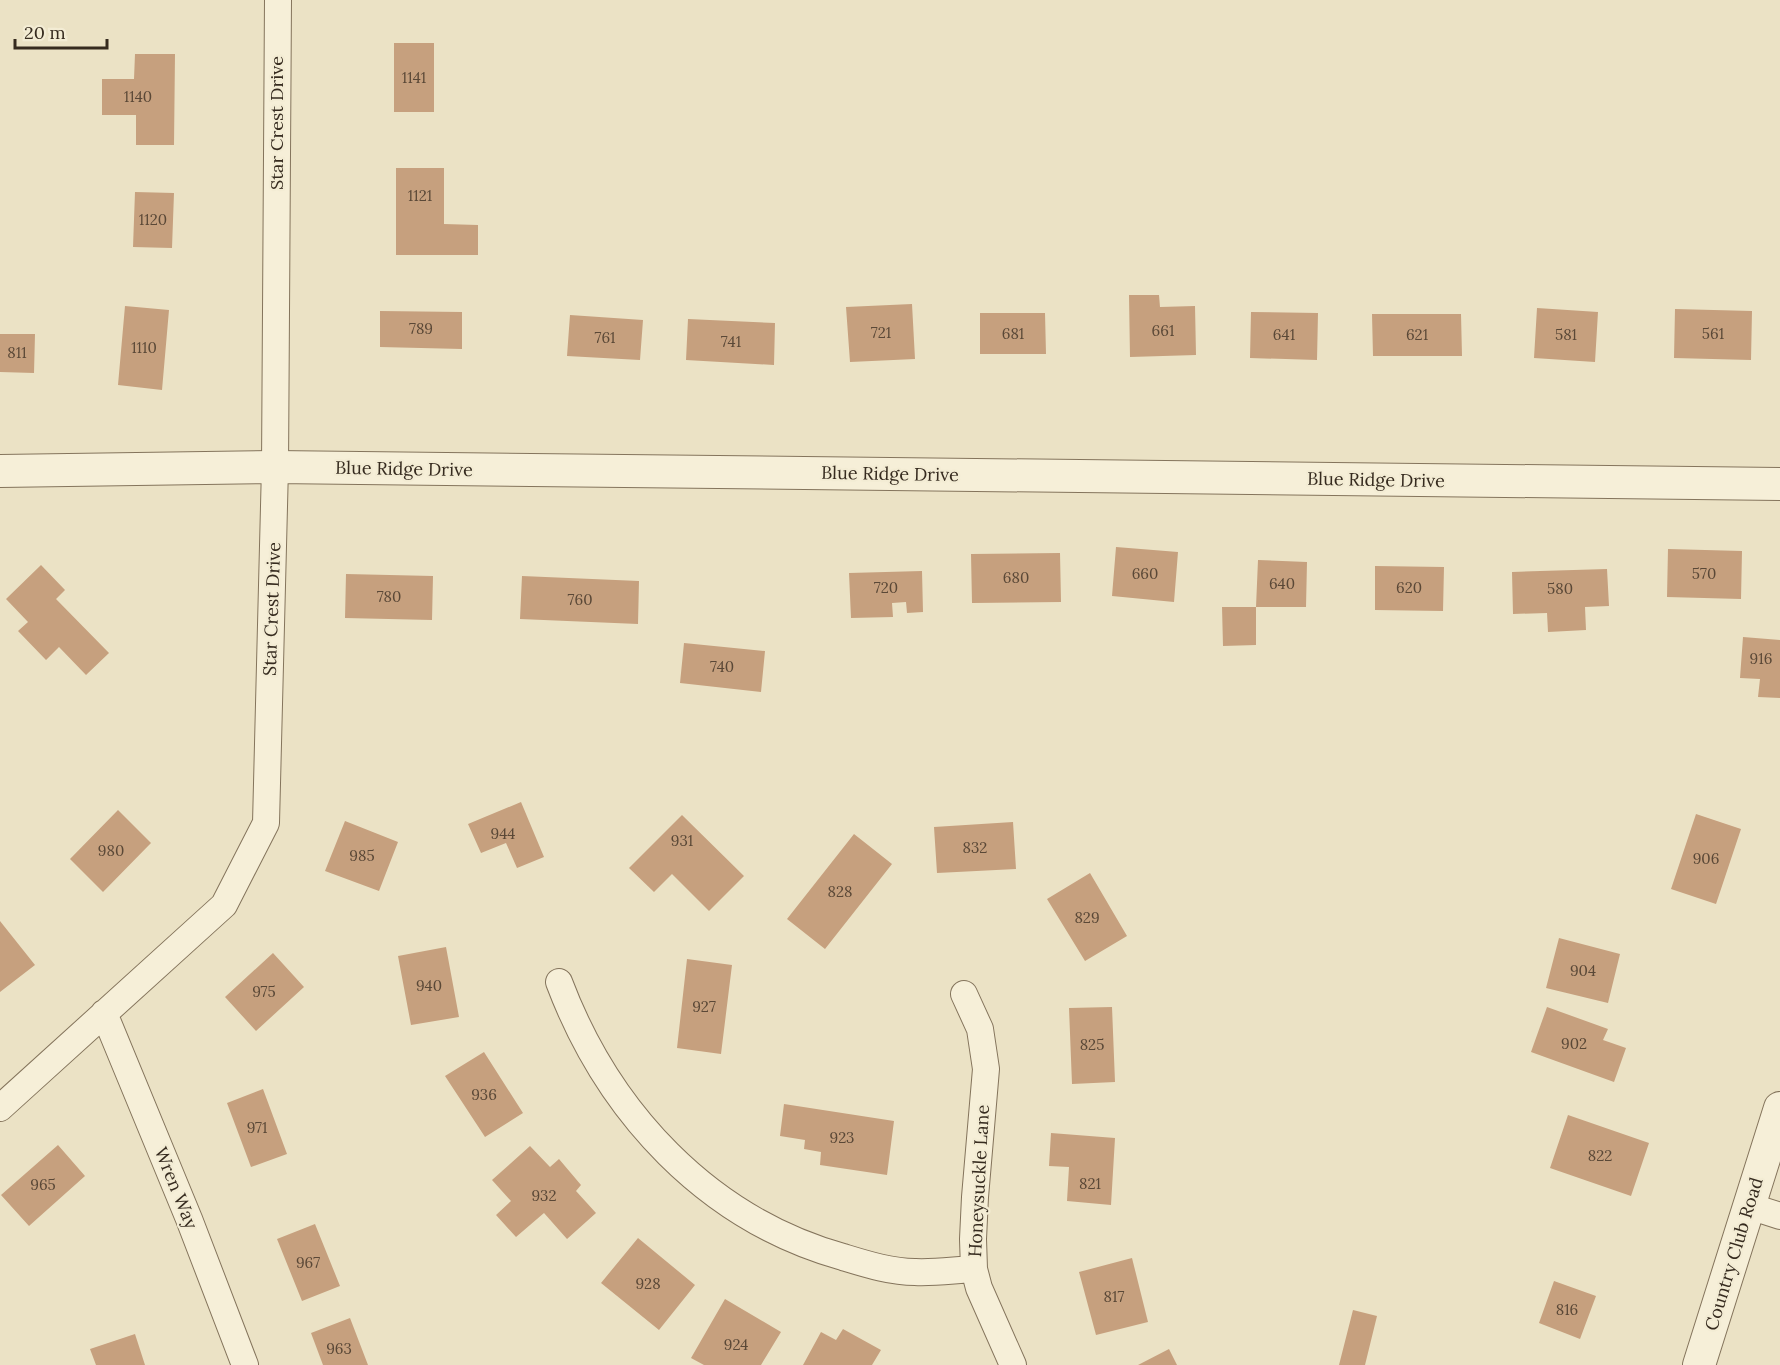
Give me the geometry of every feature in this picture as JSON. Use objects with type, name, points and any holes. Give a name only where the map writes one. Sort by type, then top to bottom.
[{"type":"street","name":"Star Crest Drive","points":[[0,1108],[224,905],[266,823],[275,467],[278,0]]},
{"type":"street","name":"Blue Ridge Drive","points":[[0,471],[275,467],[1780,484]]},
{"type":"street","points":[[559,982],[583,1037],[606,1077],[628,1108],[657,1145],[730,1205],[791,1238],[823,1251],[864,1263],[913,1272],[974,1269]]},
{"type":"street","name":"Honeysuckle Lane","points":[[964,993],[980,1029],[986,1069],[975,1197],[974,1269],[979,1288],[1013,1365]]},
{"type":"street","name":"Wren Way","points":[[104,1013],[189,1219],[245,1365]]},
{"type":"street","name":"Country Club Road","points":[[1699,1365],[1780,1108]]},
{"type":"street","points":[[1749,1206],[1780,1215]]},
{"type":"building","points":[[394,43],[434,43],[434,112],[394,112]]},
{"type":"building","points":[[135,54],[175,54],[174,145],[136,145],[136,115],[102,115],[102,79],[134,79]]},
{"type":"building","points":[[396,168],[444,168],[444,224],[478,225],[478,255],[396,255]]},
{"type":"building","points":[[135,192],[174,193],[172,248],[133,247]]},
{"type":"building","points":[[1129,295],[1159,295],[1160,307],[1195,306],[1196,355],[1130,357]]},
{"type":"building","points":[[912,304],[915,359],[850,362],[846,307]]},
{"type":"building","points":[[125,306],[169,310],[162,390],[118,385]]},
{"type":"building","points":[[1537,308],[1598,312],[1595,362],[1534,358]]},
{"type":"building","points":[[1675,309],[1752,311],[1751,360],[1674,358]]},
{"type":"building","points":[[380,311],[462,312],[462,349],[380,347]]},
{"type":"building","points":[[1251,312],[1318,313],[1317,360],[1250,358]]},
{"type":"building","points":[[980,313],[1045,313],[1046,354],[980,354]]},
{"type":"building","points":[[1372,314],[1461,314],[1462,356],[1373,356]]},
{"type":"building","points":[[570,315],[643,320],[640,360],[567,356]]},
{"type":"building","points":[[688,319],[775,323],[774,365],[686,360]]},
{"type":"building","points":[[0,334],[35,334],[34,373],[0,372]]},
{"type":"building","points":[[1116,547],[1178,552],[1174,602],[1112,596]]},
{"type":"building","points":[[1668,549],[1742,551],[1741,599],[1667,597]]},
{"type":"building","points":[[1060,553],[1061,602],[972,603],[971,554]]},
{"type":"building","points":[[1258,560],[1307,562],[1306,607],[1256,607]]},
{"type":"building","points":[[41,565],[65,590],[56,599],[109,653],[86,675],[59,647],[46,660],[18,631],[28,622],[6,599]]},
{"type":"building","points":[[1375,566],[1444,567],[1443,611],[1375,610]]},
{"type":"building","points":[[1607,569],[1609,606],[1585,607],[1586,630],[1548,632],[1547,613],[1513,614],[1512,572]]},
{"type":"building","points":[[922,571],[923,612],[907,613],[906,602],[892,603],[893,617],[851,618],[849,573]]},
{"type":"building","points":[[346,574],[433,576],[432,620],[345,618]]},
{"type":"building","points":[[522,576],[639,581],[638,624],[520,619]]},
{"type":"building","points":[[1222,607],[1256,607],[1256,645],[1223,646]]},
{"type":"building","points":[[1743,637],[1780,640],[1780,698],[1758,697],[1760,679],[1740,678]]},
{"type":"building","points":[[684,643],[765,651],[761,692],[680,683]]},
{"type":"building","points":[[521,802],[544,857],[517,868],[506,843],[481,853],[468,824]]},
{"type":"building","points":[[118,810],[151,843],[103,892],[70,859]]},
{"type":"building","points":[[1696,814],[1741,829],[1716,904],[1671,889]]},
{"type":"building","points":[[682,815],[744,876],[709,911],[672,874],[654,892],[629,868]]},
{"type":"building","points":[[345,821],[398,842],[379,891],[325,871]]},
{"type":"building","points":[[1013,822],[1016,869],[937,873],[934,827]]},
{"type":"building","points":[[854,834],[892,864],[825,949],[787,919]]},
{"type":"building","points":[[1090,873],[1127,936],[1085,961],[1047,899]]},
{"type":"building","points":[[0,921],[35,965],[0,992]]},
{"type":"building","points":[[1559,938],[1620,954],[1608,1003],[1546,988]]},
{"type":"building","points":[[446,947],[459,1017],[411,1025],[398,956]]},
{"type":"building","points":[[273,953],[304,987],[256,1031],[225,997]]},
{"type":"building","points":[[687,959],[732,965],[721,1054],[677,1048]]},
{"type":"building","points":[[1112,1007],[1115,1082],[1072,1084],[1069,1008]]},
{"type":"building","points":[[1547,1007],[1608,1029],[1603,1040],[1626,1048],[1614,1082],[1531,1052]]},
{"type":"building","points":[[484,1052],[523,1113],[485,1137],[445,1076]]},
{"type":"building","points":[[263,1089],[287,1154],[251,1167],[227,1103]]},
{"type":"building","points":[[784,1104],[894,1121],[887,1175],[820,1165],[821,1152],[804,1149],[805,1140],[780,1136]]},
{"type":"building","points":[[1568,1115],[1649,1143],[1631,1196],[1550,1168]]},
{"type":"building","points":[[1051,1133],[1115,1138],[1111,1205],[1067,1201],[1069,1167],[1049,1166]]},
{"type":"building","points":[[58,1145],[85,1176],[29,1226],[1,1195]]},
{"type":"building","points":[[530,1146],[550,1167],[559,1159],[581,1185],[576,1191],[596,1213],[567,1239],[544,1213],[516,1237],[496,1215],[511,1201],[492,1180]]},
{"type":"building","points":[[315,1224],[340,1286],[302,1301],[277,1239]]},
{"type":"building","points":[[638,1238],[695,1285],[659,1330],[601,1283]]},
{"type":"building","points":[[1132,1258],[1148,1322],[1096,1335],[1079,1272]]},
{"type":"building","points":[[1554,1281],[1596,1296],[1580,1339],[1539,1323]]},
{"type":"building","points":[[725,1299],[781,1332],[761,1365],[704,1365],[691,1358]]},
{"type":"building","points":[[1353,1310],[1377,1316],[1365,1365],[1339,1365]]},
{"type":"building","points":[[350,1318],[368,1365],[323,1365],[311,1333]]},
{"type":"building","points":[[843,1329],[881,1350],[872,1365],[803,1365],[821,1332],[836,1340]]},
{"type":"building","points":[[135,1334],[145,1365],[96,1365],[90,1349]]},
{"type":"building","points":[[1169,1349],[1177,1365],[1138,1365]]}]
